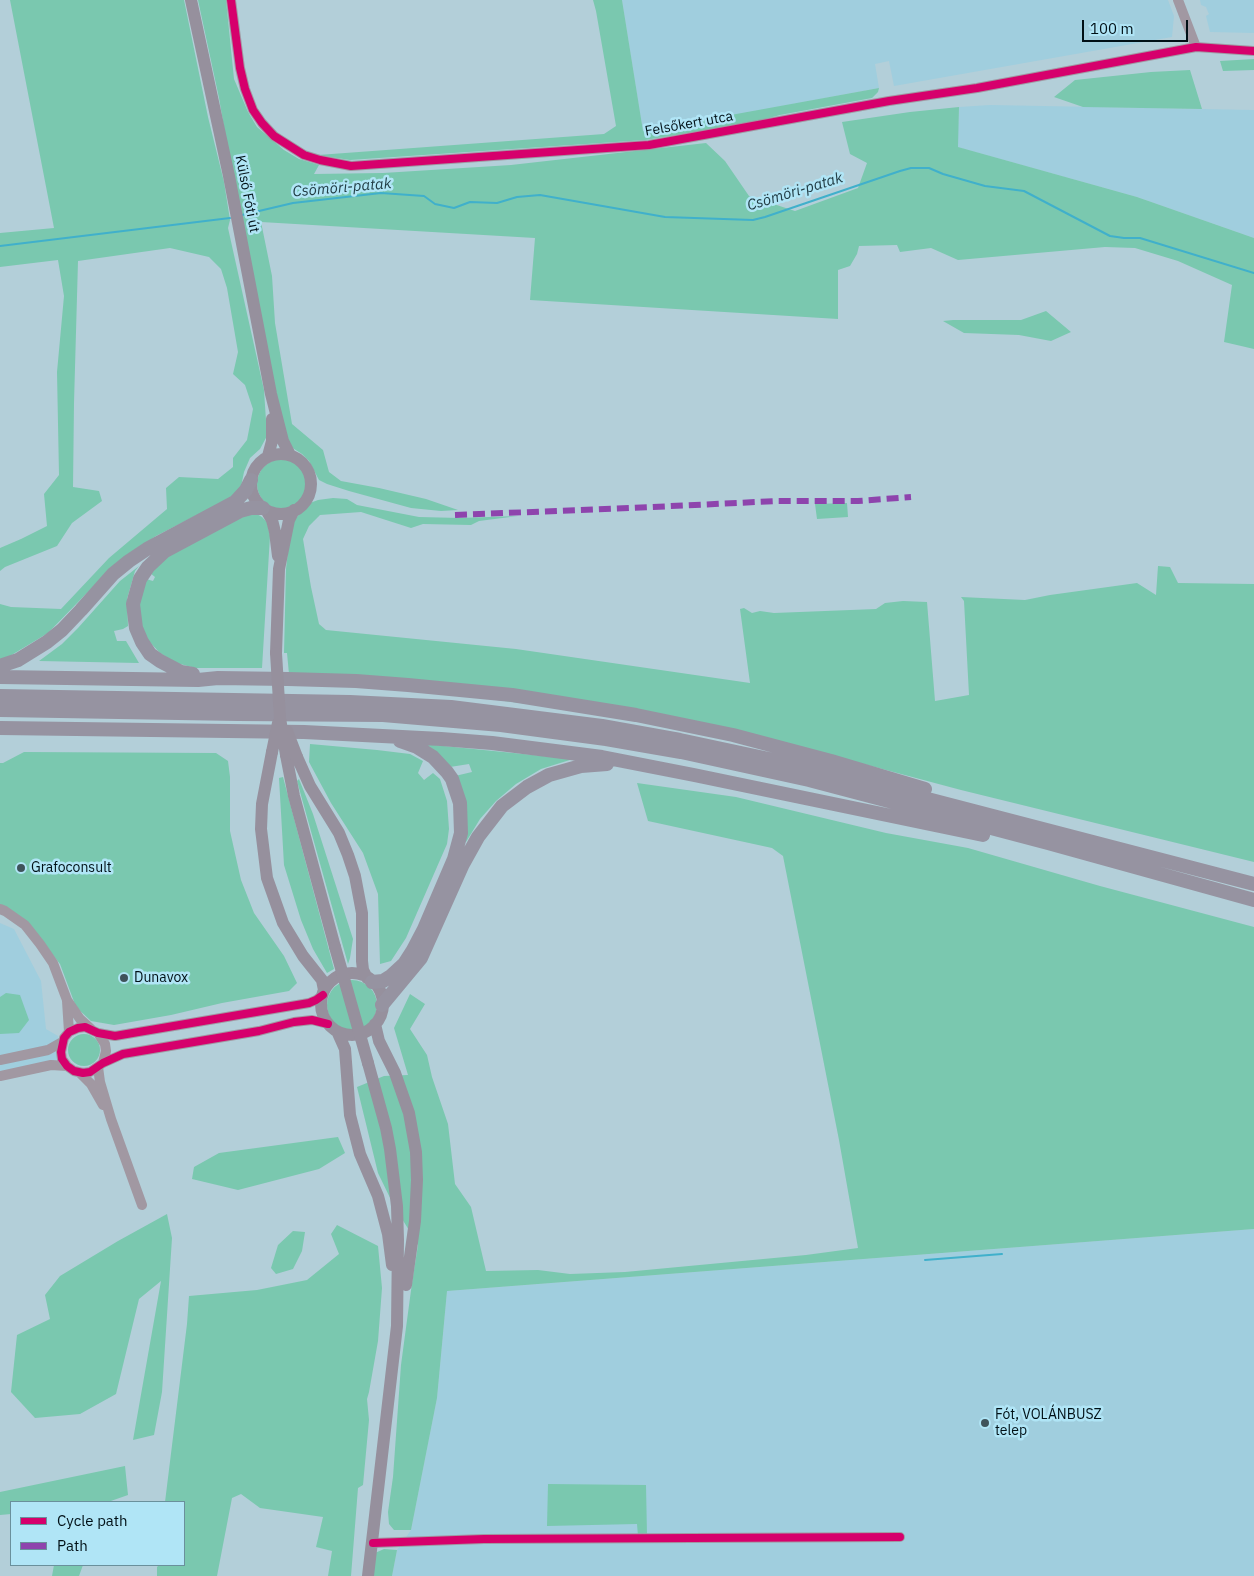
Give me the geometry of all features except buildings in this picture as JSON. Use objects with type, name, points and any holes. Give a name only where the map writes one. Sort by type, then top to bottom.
[{"type":"highway","points":[[0,666],[18,660],[47,642],[62,630],[113,574],[129,561],[235,502],[246,490],[251,480]]},
{"type":"highway","points":[[218,678],[181,672],[150,654],[136,628],[133,604],[135,591],[148,567],[166,551],[240,512],[251,508],[265,509]]},
{"type":"highway","points":[[0,677],[198,680],[218,678],[298,679],[408,685],[512,695],[636,715],[733,735],[831,761],[981,806],[1007,820]]},
{"type":"highway","points":[[0,696],[350,702],[451,707],[602,726],[719,748],[829,774],[1254,884]]},
{"type":"highway","points":[[0,710],[383,715],[473,722],[576,734],[681,752],[758,768],[1048,843],[1254,900]]},
{"type":"highway","points":[[0,728],[294,732],[378,735],[492,743],[577,753],[1006,840],[1048,843]]},
{"type":"highway","points":[[370,980],[383,981],[404,964],[413,950],[454,859],[461,833],[460,803],[452,779],[437,761],[417,747],[378,735]]},
{"type":"highway","points":[[382,1005],[420,958],[463,864],[474,844],[502,806],[527,786],[549,775],[581,766],[638,764]]},
{"type":"main road","name":"Külső Fóti út","points":[[192,0],[271,394],[283,441],[290,455]]},
{"type":"main road","name":"Külső Fóti út","points":[[268,456],[272,441],[271,394]]},
{"type":"main road","points":[[265,509],[276,513],[285,513],[294,510],[306,500],[310,492],[311,483],[305,466],[298,459],[290,455],[278,453],[268,456],[259,462],[251,480],[254,498],[265,509],[272,520],[275,532],[279,570],[276,653],[280,718],[291,756],[299,814],[386,1128],[394,1170],[398,1224],[396,1326],[368,1576]]},
{"type":"main road","points":[[279,570],[289,520],[294,510]]},
{"type":"main road","points":[[280,718],[262,804],[260,829],[267,878],[283,923],[303,956],[322,980],[321,1010],[345,1048],[350,1115],[360,1154],[378,1196],[388,1234],[392,1269],[392,1305],[396,1326]]},
{"type":"main road","points":[[291,756],[339,833],[353,869],[362,913],[363,970],[380,992],[382,1005],[380,1015],[375,1024],[366,1032],[348,1035],[332,1028]]},
{"type":"main road","points":[[323,992],[336,978],[343,975],[360,975],[370,980]]},
{"type":"main road","points":[[375,1024],[379,1041],[395,1073],[409,1113],[416,1152],[415,1221],[404,1305],[396,1326]]},
{"type":"street","name":"Felsőkert utca","points":[[231,0],[240,68],[245,89],[253,110],[262,123],[274,136],[304,155],[351,166],[649,145],[889,101],[977,88],[1196,47],[1254,50]]},
{"type":"street","points":[[1178,0],[1196,47]]},
{"type":"street","points":[[0,910],[5,911],[25,925],[40,944],[53,963],[67,1000],[80,1019],[95,1031],[105,1044],[106,1051],[101,1065],[100,1082],[111,1119],[142,1205]]},
{"type":"street","points":[[0,1060],[48,1050],[62,1042],[70,1032],[78,1028],[86,1027],[115,1036],[309,1003],[316,1000],[323,992]]},
{"type":"street","points":[[67,1000],[70,1032]]},
{"type":"street","points":[[79,1072],[90,1072],[123,1054],[294,1022],[312,1020],[332,1028]]},
{"type":"street","points":[[62,1042],[62,1059],[67,1066]]},
{"type":"street","points":[[0,1076],[51,1065],[67,1066],[79,1072],[91,1084],[111,1119]]},
{"type":"street","points":[[372,1543],[493,1539],[900,1537]]},
{"type":"shaded area","points":[[622,0],[1168,0],[1174,16],[1172,37],[894,86],[889,61],[875,64],[879,88],[643,132]]},
{"type":"shaded area","points":[[1200,0],[1254,0],[1254,33],[1210,32],[1206,16],[1209,14],[1206,7],[1201,5]]},
{"type":"shaded area","points":[[990,105],[1254,110],[1254,238],[1137,197],[957,147],[959,107]]},
{"type":"shaded area","points":[[0,923],[14,929],[41,981],[46,1029],[58,1036],[61,1059],[0,1075]]},
{"type":"shaded area","points":[[1254,1229],[1254,1576],[392,1576],[397,1550],[411,1530],[437,1398],[447,1291]]},
{"type":"green space","points":[[10,0],[184,0],[208,117],[224,182],[230,220],[228,228],[264,390],[267,436],[260,449],[250,458],[244,472],[241,487],[230,498],[156,536],[116,563],[48,633],[0,662],[0,604],[11,607],[61,609],[109,558],[167,509],[166,488],[179,477],[218,479],[233,467],[233,458],[247,440],[253,409],[245,385],[233,374],[238,352],[227,288],[221,269],[209,257],[170,248],[78,261],[73,487],[99,491],[102,501],[72,523],[57,546],[5,567],[0,571],[0,548],[47,526],[44,494],[59,475],[57,372],[64,296],[58,260],[0,267],[0,233],[54,228]]},
{"type":"green space","points":[[198,0],[226,0],[234,79],[248,112],[257,127],[284,150],[299,159],[319,165],[314,174],[383,173],[511,165],[706,143],[725,161],[749,196],[795,211],[858,188],[867,163],[850,154],[842,122],[959,107],[958,147],[1137,197],[1254,238],[1254,349],[1224,342],[1232,285],[1178,261],[1135,248],[1105,247],[958,260],[931,248],[900,252],[897,245],[859,246],[850,266],[838,270],[838,319],[530,300],[535,238],[261,222],[272,276],[275,323],[292,424],[323,450],[329,472],[341,481],[426,499],[458,510],[441,511],[411,508],[327,484],[319,480],[309,461],[291,447],[286,440],[241,227],[219,98]]},
{"type":"green space","points":[[593,0],[622,0],[643,131],[879,88],[878,92],[872,98],[780,115],[751,123],[645,140],[350,160],[318,155],[604,134],[616,126]]},
{"type":"green space","points":[[1254,59],[1254,70],[1223,71],[1220,61]]},
{"type":"green space","points":[[1190,70],[1202,109],[1083,107],[1054,97],[1075,80]]},
{"type":"green space","points":[[1046,311],[1071,332],[1051,341],[1019,335],[964,333],[943,321],[1021,320]]},
{"type":"green space","points":[[277,459],[287,459],[300,466],[307,479],[307,489],[300,502],[287,509],[277,509],[268,505],[261,498],[257,489],[257,479],[261,470],[268,463]]},
{"type":"green space","points":[[333,498],[347,499],[357,505],[419,517],[518,516],[479,521],[471,525],[423,524],[411,528],[361,512],[320,515],[309,526],[303,539],[319,624],[326,630],[516,649],[750,683],[740,609],[744,608],[752,613],[760,611],[774,613],[876,609],[885,603],[903,601],[927,602],[935,701],[969,695],[964,601],[961,597],[1025,600],[1137,583],[1156,595],[1158,566],[1170,567],[1178,583],[1254,584],[1254,862],[961,790],[736,730],[289,674],[287,653],[284,653],[286,569],[293,521],[310,503]]},
{"type":"green space","points":[[847,503],[848,517],[817,519],[815,504]]},
{"type":"green space","points":[[255,513],[267,522],[270,536],[262,668],[195,668],[173,662],[159,652],[146,638],[139,619],[140,599],[146,579],[153,581],[155,577],[150,573],[161,560],[227,522]]},
{"type":"green space","points":[[139,566],[135,571],[127,599],[128,626],[114,631],[117,641],[126,641],[139,663],[39,661],[62,644],[120,581]]},
{"type":"green space","points":[[310,744],[410,754],[423,761],[418,773],[424,780],[433,773],[440,779],[447,801],[449,829],[447,844],[406,938],[391,961],[380,964],[378,894],[363,853],[331,803],[309,762]]},
{"type":"green space","points":[[424,744],[573,759],[541,769],[516,784],[496,801],[480,819],[466,842],[455,776],[472,772],[469,764],[450,767]]},
{"type":"green space","points":[[24,752],[216,753],[228,761],[230,777],[230,831],[241,880],[254,913],[284,956],[297,983],[289,991],[222,1003],[171,1015],[114,1025],[91,1021],[76,1007],[60,964],[28,924],[0,907],[0,763]]},
{"type":"green space","points":[[283,777],[334,969],[327,973],[313,949],[301,920],[284,865],[279,778]]},
{"type":"green space","points":[[299,779],[313,814],[353,939],[348,964],[297,781]]},
{"type":"green space","points":[[637,783],[736,797],[886,833],[968,848],[1254,927],[1254,1229],[447,1291],[437,1398],[411,1530],[394,1530],[389,1524],[388,1512],[393,1477],[401,1365],[418,1245],[393,1204],[378,1173],[357,1087],[384,1076],[408,1075],[394,1028],[410,994],[425,1004],[410,1029],[427,1055],[432,1077],[448,1124],[455,1184],[471,1207],[486,1271],[538,1270],[570,1274],[625,1272],[806,1255],[858,1248],[839,1140],[783,856],[772,848],[648,821]]},
{"type":"green space","points":[[347,980],[357,980],[370,987],[377,1000],[377,1010],[370,1023],[357,1030],[347,1030],[338,1026],[331,1019],[327,1010],[327,1000],[331,991],[338,984]]},
{"type":"green space","points":[[6,993],[20,995],[29,1020],[19,1033],[0,1034],[0,997]]},
{"type":"green space","points":[[84,1034],[95,1039],[100,1050],[95,1061],[84,1066],[73,1061],[68,1050],[73,1039]]},
{"type":"green space","points":[[338,1137],[345,1153],[319,1169],[238,1190],[192,1179],[194,1167],[219,1153]]},
{"type":"green space","points":[[167,1214],[172,1238],[162,1392],[154,1435],[133,1440],[161,1281],[139,1299],[116,1394],[80,1414],[35,1418],[11,1392],[17,1335],[50,1319],[45,1295],[60,1276]]},
{"type":"green space","points":[[337,1225],[378,1246],[382,1288],[378,1341],[367,1399],[369,1420],[363,1485],[358,1488],[351,1576],[328,1576],[332,1551],[316,1547],[323,1517],[260,1508],[241,1494],[232,1498],[217,1576],[157,1576],[158,1566],[185,1566],[185,1501],[165,1501],[189,1296],[257,1290],[307,1280],[339,1254],[331,1234]]},
{"type":"green space","points":[[293,1231],[305,1232],[302,1251],[293,1269],[276,1274],[271,1268],[278,1245]]},
{"type":"green space","points":[[125,1466],[128,1495],[111,1501],[10,1501],[10,1514],[0,1515],[0,1492]]},
{"type":"green space","points":[[548,1484],[646,1485],[647,1535],[638,1536],[637,1524],[547,1526]]},
{"type":"green space","points":[[384,1549],[397,1550],[392,1576],[371,1576],[375,1553]]},
{"type":"green space","points":[[54,1566],[83,1566],[79,1576],[52,1576]]},
{"type":"waterway","name":"Csömöri-patak","points":[[242,215],[293,203],[381,193],[424,196],[435,204],[454,208],[470,202],[497,203],[517,197],[540,195],[665,217],[753,220],[900,171],[911,168],[929,168],[985,186],[1024,191],[1110,236],[1140,238],[1254,273]]},
{"type":"waterway","name":"Csömöri-patak","points":[[0,246],[230,218]]},
{"type":"waterway","points":[[925,1260],[1002,1254]]},
{"type":"marked path","points":[[455,515],[778,501],[858,501],[911,497]]},
{"type":"cycle path","points":[[231,0],[240,68],[245,89],[253,110],[262,123],[274,136],[304,155],[351,166],[649,145],[889,101],[977,88],[1196,47],[1254,51]]},
{"type":"cycle path","points":[[323,995],[309,1003],[115,1036],[98,1033],[85,1027],[78,1028],[69,1032],[64,1038],[61,1052],[62,1059],[74,1071],[83,1073],[90,1072],[103,1063],[123,1054],[259,1031],[294,1022],[312,1020],[328,1024]]},
{"type":"cycle path","points":[[373,1543],[484,1539],[900,1537]]},
{"type":"place","name":"Grafoconsult","points":[[21,868]]},
{"type":"place","name":"Dunavox","points":[[124,978]]},
{"type":"place","name":"Fót, VOLÁNBUSZ telep","points":[[985,1423]]}]
